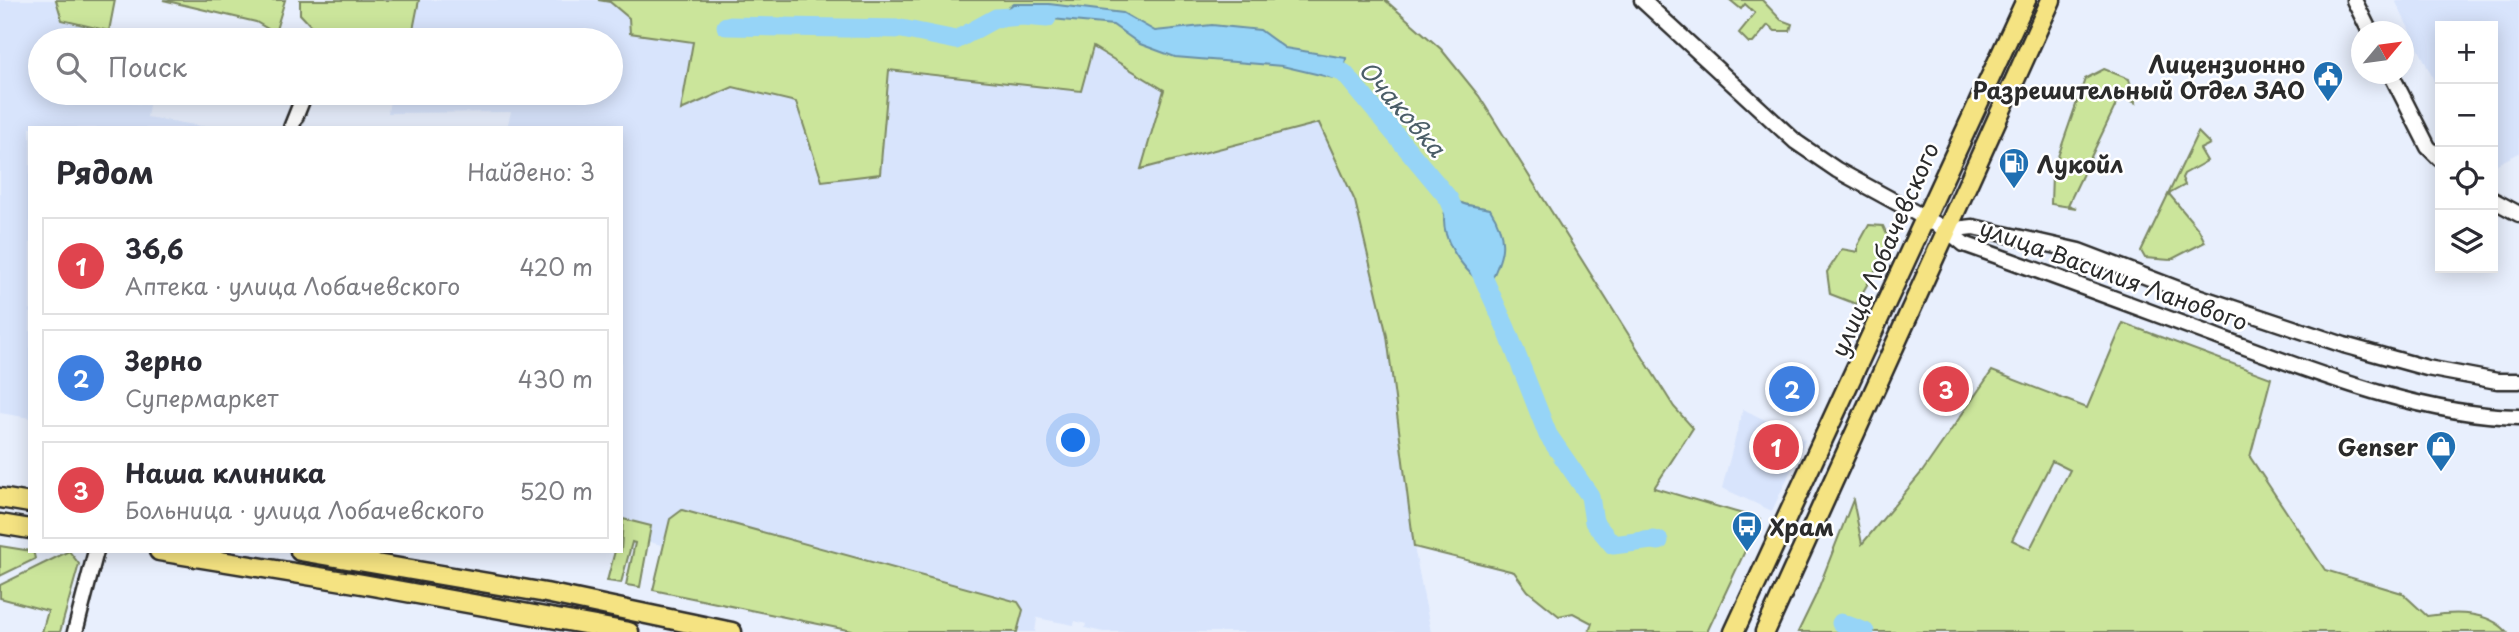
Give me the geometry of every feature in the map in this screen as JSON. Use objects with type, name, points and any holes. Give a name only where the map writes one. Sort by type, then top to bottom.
[{"type":"main road","name":"улица Лобачевского","points":[[1734,632],[2026,0]]},
{"type":"main road","points":[[1765,632],[2051,0]]},
{"type":"main road","points":[[0,498],[28,503]]},
{"type":"main road","points":[[0,524],[28,529]]},
{"type":"main road","points":[[312,553],[546,593],[732,632]]},
{"type":"main road","points":[[197,554],[629,632]]},
{"type":"street","points":[[1642,0],[1796,142],[1837,170],[1947,230]]},
{"type":"street","points":[[2354,0],[2364,21]]},
{"type":"street","points":[[2396,84],[2428,146],[2435,154]]},
{"type":"street","points":[[292,126],[300,105]]},
{"type":"street","points":[[2498,203],[2519,214]]},
{"type":"street","name":"улица Василия Ланового","points":[[1947,230],[1973,227],[2079,251],[2194,295],[2344,345],[2438,370],[2497,381],[2519,381]]},
{"type":"street","name":"улица Василия Ланового","points":[[1947,230],[1964,244],[2298,366],[2428,406],[2493,417],[2519,417]]},
{"type":"street","points":[[75,632],[95,553]]},
{"type":"shaded area","points":[[0,0],[56,0],[62,20],[96,28],[28,28],[28,105],[149,105],[147,117],[201,126],[28,126],[28,418],[0,413]]},
{"type":"shaded area","points":[[405,0],[610,2],[629,18],[630,33],[693,42],[681,109],[733,87],[796,102],[880,174],[888,70],[1081,91],[1092,47],[1164,90],[1141,169],[1319,123],[1355,201],[1387,336],[1414,547],[1431,632],[1103,632],[1085,628],[1086,624],[1075,621],[1074,625],[1037,618],[1035,632],[1020,632],[791,581],[623,535],[623,126],[508,126],[511,112],[388,113],[389,105],[623,105],[623,28],[401,28]]},
{"type":"shaded area","points":[[2395,0],[2519,0],[2519,153],[2498,164],[2498,21],[2435,21],[2435,83],[2414,39],[2414,21],[2405,21]]},
{"type":"shaded area","points":[[1743,409],[1805,440],[1772,511],[1722,488]]},
{"type":"green space","points":[[56,0],[115,0],[110,28],[96,28],[62,20]]},
{"type":"green space","points":[[163,0],[285,0],[277,28],[266,28],[256,22]]},
{"type":"green space","points":[[300,0],[419,0],[413,28],[313,28],[300,14]]},
{"type":"green space","points":[[598,0],[1385,0],[1441,49],[1479,96],[1674,407],[1693,428],[1654,488],[1760,519],[1707,632],[1589,632],[1592,623],[1573,613],[1559,616],[1528,591],[1514,572],[1414,547],[1387,336],[1355,201],[1319,123],[1141,169],[1164,90],[1093,47],[1081,91],[889,70],[880,174],[822,181],[796,102],[733,87],[681,110],[693,42],[630,33],[629,18],[610,2]],"holes":[[[1450,199],[1490,209],[1487,289]]]},
{"type":"green space","points":[[1730,0],[1762,0],[1781,20],[1792,24],[1790,31],[1775,31],[1768,25],[1753,43],[1749,43],[1739,33],[1755,13],[1745,4],[1741,9]]},
{"type":"green space","points":[[2104,69],[2129,79],[2136,103],[2120,96],[2068,205],[2076,208],[2051,204],[2052,174],[2085,79]]},
{"type":"green space","points":[[2198,132],[2210,144],[2200,149],[2207,161],[2184,174],[2182,178],[2185,185],[2169,194],[2199,230],[2205,242],[2170,260],[2145,258],[2141,251]]},
{"type":"green space","points":[[1869,225],[1883,226],[1891,243],[1856,304],[1830,294],[1827,272],[1842,249],[1858,252],[1858,245]]},
{"type":"green space","points":[[2123,323],[2271,378],[2250,457],[2325,570],[2402,593],[2427,616],[2480,616],[2507,632],[1798,632],[1815,597],[1853,500],[1862,544],[1922,472],[1992,371],[2087,408]],"holes":[[[2052,461],[2070,470],[2030,549],[2012,540]]]},
{"type":"green space","points":[[682,510],[1018,602],[1023,610],[1017,632],[857,632],[653,590],[670,519]]},
{"type":"green space","points":[[623,519],[651,526],[640,587],[626,585],[635,543],[632,542],[621,583],[607,581],[614,553],[623,553]]},
{"type":"green space","points":[[0,546],[34,554],[35,559],[0,576]]},
{"type":"green space","points":[[65,553],[71,553],[79,564],[60,632],[42,632],[48,611],[0,598],[0,585]]},
{"type":"water","points":[[1013,4],[1049,4],[1123,13],[1155,31],[1212,25],[1260,30],[1285,48],[1346,58],[1344,73],[1333,78],[1282,66],[1175,57],[1140,44],[1113,25],[1021,16],[996,18]]},
{"type":"water","points":[[1449,199],[1490,209],[1496,220],[1502,249],[1487,289],[1468,271],[1452,249],[1444,225]]},
{"type":"waterway","name":"Очаковка","points":[[726,26],[902,29],[956,40],[996,18],[1047,18]]},
{"type":"waterway","name":"Очаковка","points":[[1321,64],[1344,73],[1449,199],[1459,223]]},
{"type":"waterway","name":"Очаковка","points":[[1478,266],[1506,328],[1548,435],[1590,496],[1594,522],[1613,545],[1659,541]]},
{"type":"waterway","name":"Очаковка","points":[[1841,623],[1865,632]]},
{"type":"place","name":"Лицензионно Разрешительный Отдел ЗАО","points":[[2328,103]]},
{"type":"place","name":"Лукойл","points":[[2014,190]]},
{"type":"place","name":"Зерно","points":[[1792,389]]},
{"type":"place","name":"Наша клиника","points":[[1946,389]]},
{"type":"place","name":"36,6","points":[[1776,447]]},
{"type":"place","name":"Genser","points":[[2441,473]]},
{"type":"place","name":"Храм","points":[[1747,553]]}]
